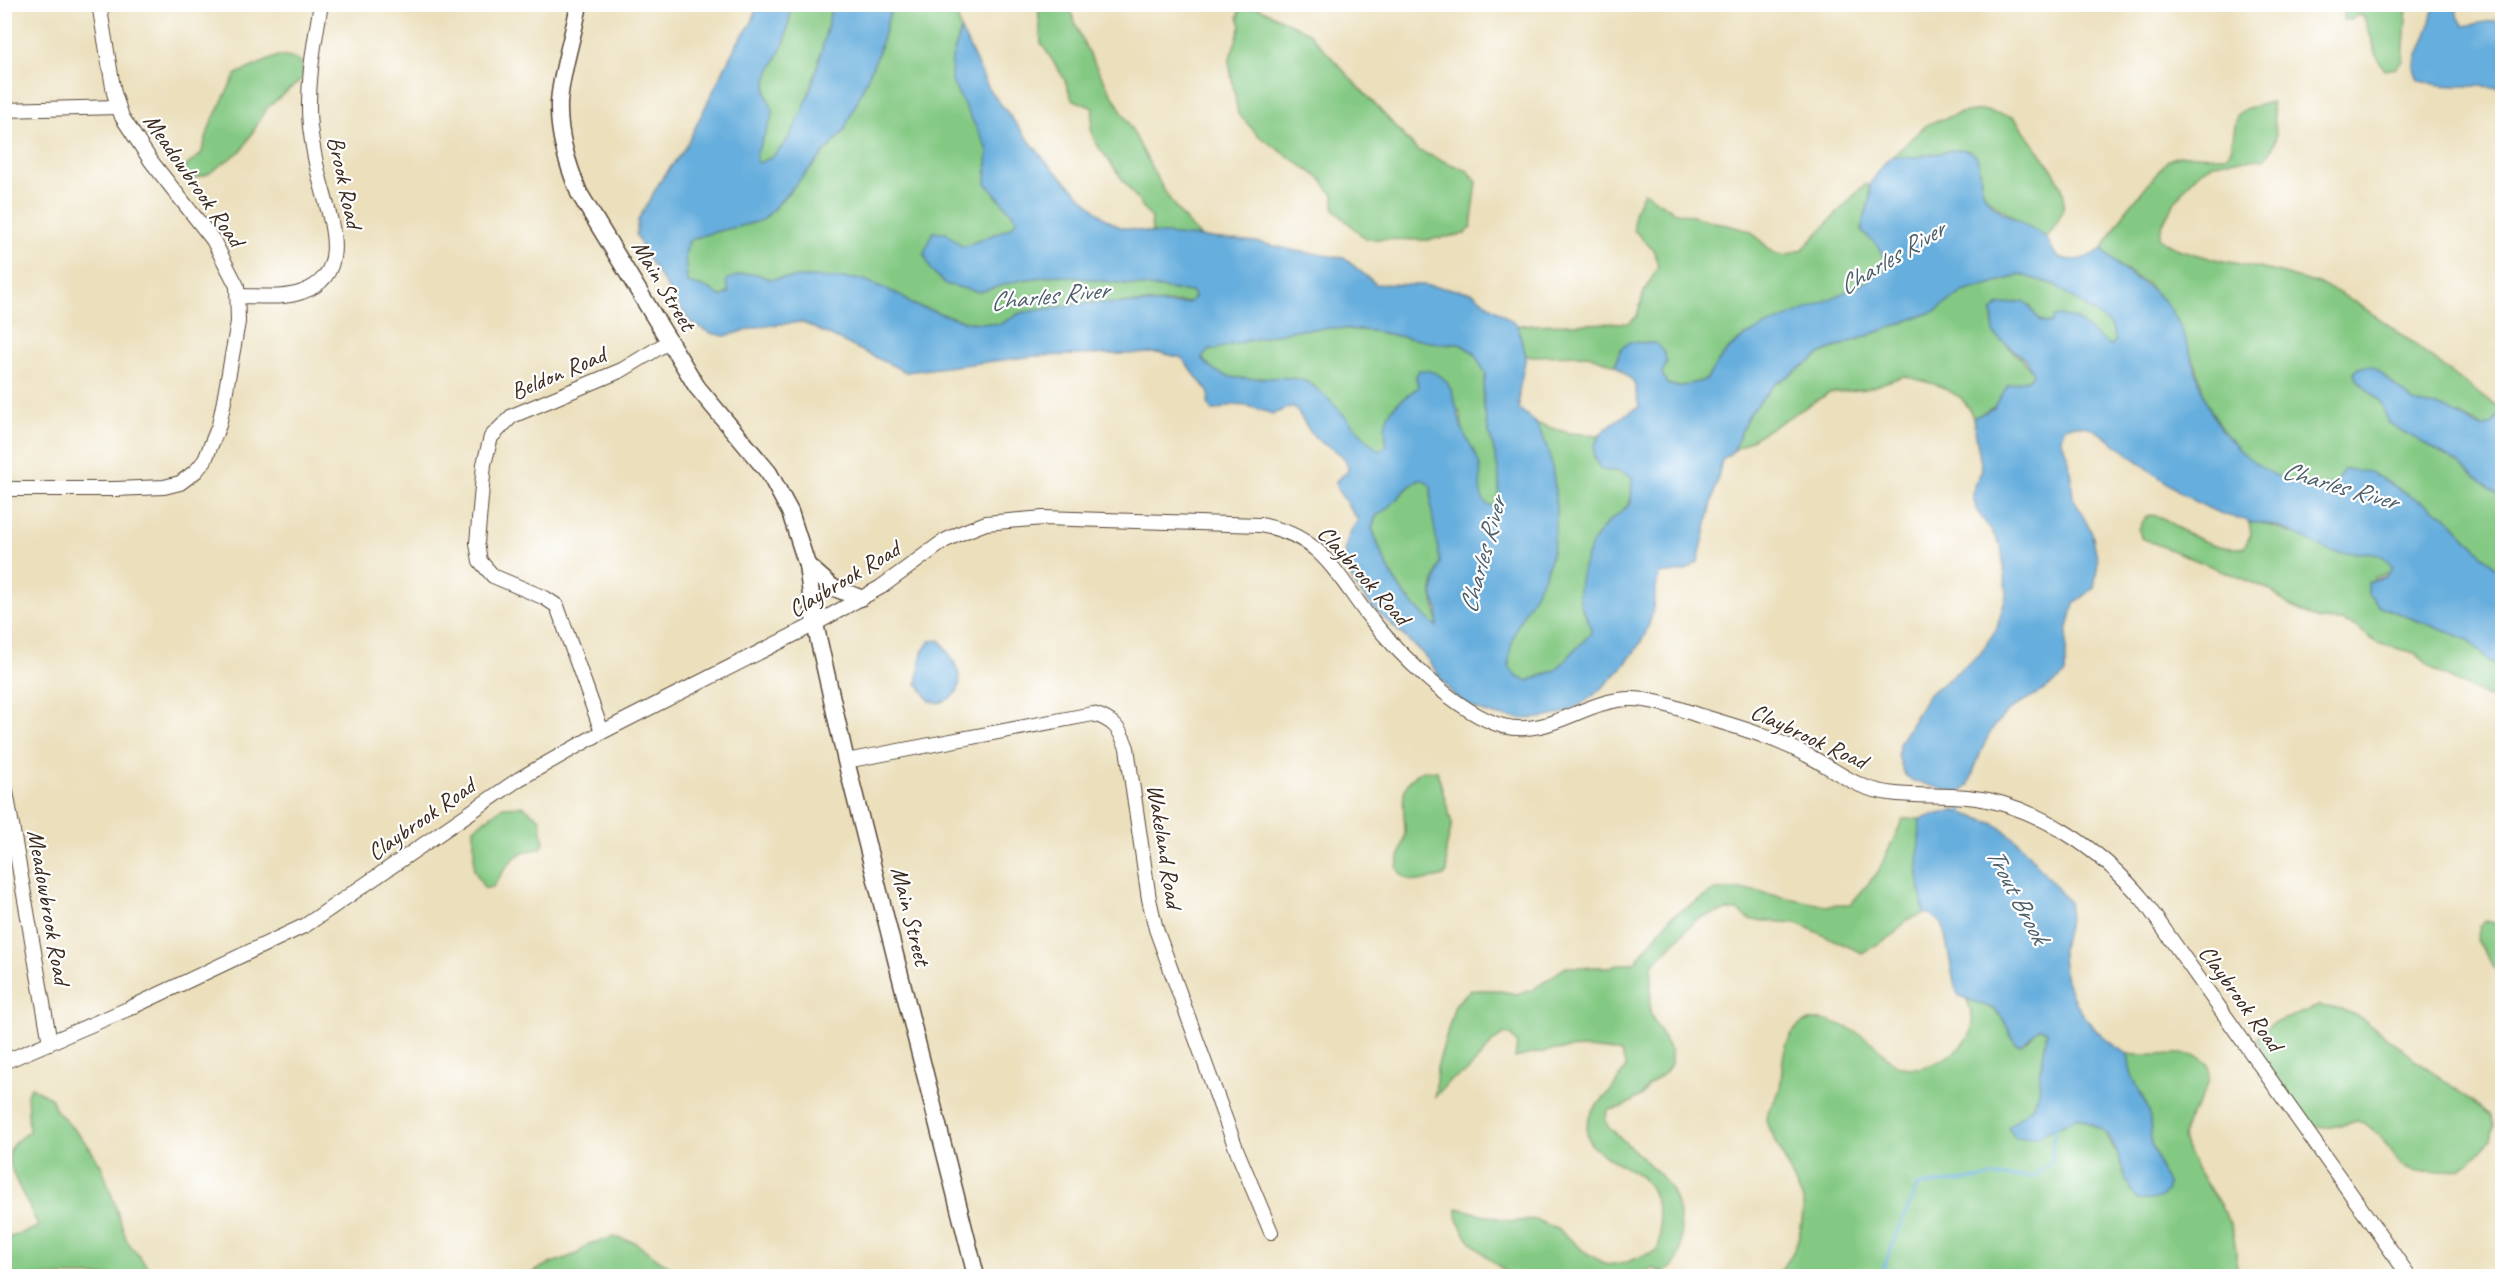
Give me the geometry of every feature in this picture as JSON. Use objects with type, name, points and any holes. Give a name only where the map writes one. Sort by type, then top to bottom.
[{"type":"street","name":"Meadowbrook Road","points":[[5,487],[164,487],[188,478],[205,460],[219,425],[238,323],[239,296],[232,276],[213,240],[151,161],[127,126],[118,107],[99,4]]},
{"type":"street","name":"Brook Road","points":[[239,296],[286,296],[301,293],[319,283],[326,274],[334,254],[335,235],[318,174],[310,126],[310,68],[321,4]]},
{"type":"street","name":"Main Street","points":[[579,4],[560,99],[562,141],[579,193],[697,387],[769,473],[781,492],[807,566],[816,624],[846,761],[976,1276]]},
{"type":"street","name":"Meadowbrook Road","points":[[4,110],[118,107]]},
{"type":"street","name":"Beldon Road","points":[[602,732],[556,606],[545,598],[493,576],[480,561],[477,543],[486,450],[494,431],[512,416],[622,370],[670,341]]},
{"type":"street","name":"Claybrook Road","points":[[4,1062],[306,925],[509,786],[602,732],[816,624],[881,586],[944,541],[986,522],[1077,519],[1221,522],[1279,528],[1297,534],[1324,556],[1369,615],[1442,692],[1480,718],[1504,726],[1534,728],[1551,725],[1600,704],[1632,699],[1673,707],[1754,730],[1806,754],[1860,785],[1882,792],[1910,796],[1961,796],[2005,804],[2081,843],[2124,876],[2274,1082],[2409,1276]]},
{"type":"street","points":[[807,566],[832,587],[860,598]]},
{"type":"street","name":"Wakeland Road","points":[[846,761],[1093,714],[1108,718],[1120,729],[1128,758],[1149,899],[1156,929],[1233,1140],[1271,1232]]},
{"type":"street","name":"Meadowbrook Road","points":[[4,780],[50,1043]]},
{"type":"green space","points":[[792,5],[832,5],[817,70],[798,120],[786,141],[772,156],[756,163],[756,155],[771,119],[772,109],[766,93],[766,80],[785,41]]},
{"type":"green space","points":[[892,5],[954,5],[961,30],[952,59],[975,124],[988,150],[989,163],[986,174],[997,197],[1018,219],[1012,227],[963,247],[954,239],[933,232],[1021,280],[1056,275],[1192,292],[1194,297],[1190,302],[1120,303],[1020,313],[1001,324],[967,322],[911,304],[900,295],[862,279],[806,277],[769,279],[757,274],[721,297],[710,289],[687,283],[685,254],[689,241],[764,219],[844,131],[878,54]]},
{"type":"green space","points":[[1038,5],[1069,5],[1088,52],[1161,185],[1178,212],[1200,236],[1175,237],[1152,233],[1151,218],[1095,142],[1091,129],[1093,108],[1072,99],[1064,78],[1041,43]]},
{"type":"green space","points":[[2345,5],[2407,5],[2403,60],[2396,68],[2385,70],[2379,61],[2364,17],[2357,15],[2351,20],[2344,20]]},
{"type":"green space","points":[[1257,7],[1309,33],[1417,150],[1468,171],[1477,182],[1471,228],[1465,234],[1427,240],[1366,239],[1334,210],[1334,196],[1321,179],[1259,136],[1238,114],[1229,61],[1241,26],[1238,17],[1240,8]]},
{"type":"green space","points":[[278,56],[298,59],[302,64],[303,78],[267,108],[242,150],[208,174],[192,179],[182,173],[184,168],[201,154],[211,123],[236,74]]},
{"type":"green space","points":[[2271,102],[2276,132],[2270,153],[2264,159],[2225,161],[2205,169],[2196,176],[2172,206],[2159,237],[2167,244],[2196,255],[2280,273],[2337,292],[2380,319],[2502,409],[2492,424],[2483,427],[2461,415],[2414,402],[2384,376],[2354,373],[2356,379],[2380,401],[2389,423],[2458,463],[2502,498],[2502,575],[2446,516],[2340,480],[2332,486],[2309,487],[2272,475],[2243,455],[2221,428],[2205,399],[2196,365],[2149,285],[2122,268],[2102,249],[2125,212],[2167,161],[2188,155],[2226,156],[2231,150],[2237,115],[2245,109]]},
{"type":"green space","points":[[1981,110],[2014,117],[2057,179],[2062,189],[2064,203],[2059,218],[2048,236],[2043,238],[1987,198],[1981,187],[1979,160],[1924,156],[1902,159],[1893,156],[1928,124],[1961,113]]},
{"type":"green space","points":[[1864,185],[1869,185],[1870,201],[1864,215],[1866,235],[1875,242],[1884,256],[1879,273],[1855,289],[1739,340],[1723,355],[1706,380],[1678,387],[1667,384],[1662,373],[1667,362],[1620,350],[1615,365],[1588,355],[1526,356],[1517,325],[1629,323],[1637,316],[1644,292],[1658,267],[1654,251],[1634,230],[1634,213],[1644,192],[1673,211],[1750,231],[1774,253],[1785,256],[1803,249]]},
{"type":"green space","points":[[2021,275],[2053,284],[2099,314],[2111,325],[2116,341],[2111,345],[2101,341],[2075,318],[2048,323],[2039,319],[2030,306],[1999,305],[1993,315],[1996,333],[2034,373],[2015,392],[1980,415],[1973,418],[1969,408],[1960,397],[1938,385],[1904,376],[1866,389],[1829,393],[1733,451],[1748,416],[1774,385],[1826,351],[1937,310],[1963,292]]},
{"type":"green space","points":[[1332,328],[1373,331],[1441,344],[1460,344],[1473,352],[1486,374],[1483,391],[1484,408],[1499,473],[1496,505],[1489,506],[1483,501],[1479,492],[1480,467],[1463,432],[1460,412],[1416,376],[1418,387],[1391,410],[1386,424],[1388,445],[1379,451],[1290,378],[1254,380],[1231,378],[1220,374],[1202,359],[1207,351],[1251,340],[1295,330]]},
{"type":"green space","points":[[1535,423],[1569,433],[1598,435],[1595,456],[1602,470],[1619,471],[1632,477],[1632,490],[1627,506],[1603,528],[1591,553],[1582,610],[1591,621],[1591,633],[1556,670],[1528,681],[1517,677],[1509,667],[1510,642],[1556,524],[1554,480],[1545,444]]},
{"type":"green space","points":[[1422,479],[1431,486],[1440,551],[1432,592],[1437,628],[1413,604],[1397,583],[1384,559],[1372,528],[1376,516],[1389,507],[1409,486]]},
{"type":"green space","points":[[2151,515],[2158,516],[2200,539],[2227,548],[2244,547],[2251,534],[2249,523],[2259,522],[2346,553],[2361,551],[2379,553],[2389,560],[2393,571],[2375,577],[2368,589],[2368,594],[2379,606],[2469,640],[2485,658],[2502,668],[2502,704],[2436,671],[2415,653],[2377,643],[2356,627],[2342,621],[2319,620],[2290,606],[2270,590],[2141,538],[2139,529],[2145,518]]},
{"type":"green space","points":[[1423,770],[1437,771],[1452,824],[1446,849],[1447,872],[1444,876],[1418,881],[1406,878],[1397,868],[1405,836],[1403,804],[1405,789],[1414,776]]},
{"type":"green space","points":[[523,806],[540,819],[544,843],[540,849],[530,850],[516,857],[492,888],[484,888],[474,870],[474,828],[503,807]]},
{"type":"green space","points":[[1903,819],[1920,819],[1918,875],[1924,914],[1908,919],[1892,936],[1862,953],[1797,923],[1751,920],[1738,911],[1727,910],[1697,919],[1652,965],[1650,1013],[1671,1052],[1671,1064],[1641,1096],[1623,1107],[1608,1110],[1605,1120],[1609,1127],[1654,1169],[1672,1192],[1679,1213],[1681,1236],[1678,1257],[1673,1266],[1663,1273],[1653,1268],[1635,1276],[1511,1276],[1485,1255],[1468,1238],[1462,1228],[1457,1208],[1513,1222],[1530,1219],[1539,1221],[1559,1230],[1585,1252],[1607,1265],[1627,1262],[1658,1250],[1660,1223],[1653,1194],[1643,1179],[1603,1155],[1594,1148],[1589,1140],[1587,1129],[1590,1115],[1611,1091],[1626,1067],[1621,1053],[1581,1048],[1541,1052],[1515,1058],[1517,1044],[1511,1035],[1505,1034],[1495,1040],[1466,1073],[1450,1080],[1435,1097],[1437,1068],[1455,1005],[1470,990],[1495,990],[1516,994],[1532,990],[1566,967],[1609,967],[1635,962],[1671,917],[1715,890],[1749,890],[1827,906],[1851,904],[1878,872]]},
{"type":"green space","points":[[2486,921],[2502,925],[2502,980],[2477,940],[2480,926]]},
{"type":"green space","points":[[1967,1000],[1983,1004],[1996,1011],[2005,1023],[2011,1038],[2027,1042],[2039,1028],[2047,1031],[2037,1097],[2016,1138],[2037,1137],[2077,1117],[2103,1130],[2115,1150],[2167,1184],[2152,1146],[2149,1111],[2131,1073],[2128,1054],[2191,1055],[2208,1064],[2207,1085],[2186,1123],[2184,1141],[2193,1163],[2220,1204],[2231,1226],[2236,1251],[2237,1276],[1775,1276],[1793,1251],[1800,1231],[1803,1211],[1803,1200],[1766,1120],[1768,1111],[1779,1092],[1783,1057],[1789,1039],[1797,1028],[1807,1022],[1830,1021],[1865,1038],[1899,1066],[1908,1068],[1928,1065],[1957,1050],[1970,1035],[1973,1022]]},
{"type":"green space","points":[[2319,1006],[2341,1009],[2361,1018],[2477,1105],[2489,1115],[2494,1126],[2491,1139],[2470,1162],[2460,1169],[2417,1172],[2400,1164],[2380,1136],[2366,1124],[2357,1121],[2331,1127],[2306,1126],[2265,1061],[2257,1037],[2272,1024]]},
{"type":"green space","points":[[31,1087],[52,1099],[55,1109],[87,1144],[102,1167],[127,1241],[155,1276],[5,1276],[5,1239],[38,1227],[14,1175],[9,1154],[12,1146],[29,1131],[27,1094]]},
{"type":"green space","points":[[614,1237],[634,1242],[682,1276],[528,1276],[544,1266],[577,1254],[589,1244]]},
{"type":"water","name":"Charles River","points":[[758,5],[792,5],[785,41],[766,80],[766,93],[772,109],[771,119],[756,155],[757,163],[773,156],[787,141],[798,120],[817,70],[832,5],[892,5],[878,54],[844,131],[764,219],[689,241],[685,254],[687,283],[710,289],[721,297],[729,293],[726,280],[742,274],[757,274],[769,279],[806,277],[862,279],[900,295],[911,304],[967,322],[1001,324],[1020,313],[1084,303],[1180,304],[1190,302],[1194,297],[1192,292],[1056,275],[1021,280],[979,292],[945,284],[931,270],[924,253],[933,232],[946,233],[963,247],[1012,227],[1017,219],[986,183],[988,150],[951,80],[952,59],[961,30],[989,89],[1046,162],[1104,218],[1120,227],[1152,233],[1257,242],[1344,258],[1376,284],[1423,285],[1471,292],[1517,325],[1526,356],[1519,391],[1519,409],[1534,422],[1544,439],[1553,475],[1556,516],[1547,569],[1513,638],[1509,667],[1517,677],[1528,681],[1556,670],[1591,633],[1579,594],[1583,568],[1589,550],[1598,535],[1631,503],[1632,477],[1619,471],[1602,470],[1595,460],[1594,450],[1597,441],[1611,424],[1639,407],[1634,382],[1615,365],[1620,350],[1629,342],[1656,343],[1666,357],[1662,373],[1667,384],[1678,387],[1706,380],[1723,355],[1746,336],[1841,294],[1875,276],[1882,268],[1884,256],[1882,251],[1862,231],[1870,196],[1869,185],[1887,160],[1893,156],[1910,158],[1962,149],[1970,152],[1978,161],[1983,190],[1992,204],[2046,238],[2056,255],[2064,259],[2076,260],[2102,249],[2122,269],[2163,300],[2181,328],[2212,414],[2233,443],[2260,466],[2291,482],[2314,488],[2330,486],[2338,480],[2344,469],[2370,472],[2446,516],[2502,575],[2502,668],[2485,658],[2469,640],[2379,606],[2368,594],[2368,582],[2386,576],[2393,568],[2380,555],[2331,551],[2281,528],[2249,523],[2246,520],[2214,511],[2168,484],[2093,429],[2070,425],[2065,427],[2061,438],[2069,461],[2073,497],[2092,533],[2098,562],[2094,588],[2074,604],[2067,632],[2065,674],[2050,686],[2010,709],[2001,718],[1987,738],[1968,786],[1962,791],[1953,792],[1913,781],[1905,775],[1898,756],[1899,744],[1927,696],[1980,654],[1997,628],[2007,592],[2001,545],[1977,511],[1973,497],[1974,486],[1982,470],[1973,418],[1994,408],[2008,385],[2030,379],[2033,373],[2027,361],[1994,334],[1992,312],[1999,305],[2025,301],[2041,322],[2051,324],[2054,317],[2070,317],[2111,345],[2116,341],[2111,325],[2053,284],[2021,275],[1963,292],[1937,310],[1826,351],[1774,385],[1748,416],[1733,451],[1722,460],[1698,562],[1685,571],[1659,574],[1648,627],[1634,652],[1613,678],[1575,708],[1552,716],[1515,718],[1479,710],[1454,695],[1427,658],[1361,594],[1351,577],[1345,559],[1347,540],[1358,520],[1337,489],[1336,481],[1348,471],[1347,464],[1340,454],[1312,434],[1293,406],[1273,414],[1248,406],[1232,405],[1213,411],[1208,404],[1209,393],[1182,358],[1161,353],[1035,356],[906,372],[802,322],[762,326],[725,336],[710,333],[690,322],[646,256],[636,235],[638,220],[661,180],[685,148],[736,45],[751,24]],"holes":[[[1332,328],[1373,331],[1441,344],[1460,344],[1473,352],[1486,374],[1483,391],[1484,408],[1499,473],[1496,505],[1489,506],[1482,497],[1479,463],[1464,433],[1448,384],[1432,372],[1419,370],[1416,376],[1418,387],[1391,410],[1386,424],[1387,445],[1379,451],[1313,385],[1292,378],[1237,378],[1224,375],[1212,369],[1202,358],[1208,351],[1251,340],[1295,330]],[[1422,479],[1431,486],[1431,507],[1440,562],[1432,595],[1438,610],[1437,627],[1413,604],[1396,583],[1372,528],[1376,516],[1389,507],[1409,486]]]},
{"type":"water","points":[[2434,5],[2456,5],[2457,15],[2464,26],[2502,19],[2502,88],[2449,86],[2419,80],[2414,66],[2429,27]]},
{"type":"water","points":[[2373,367],[2414,402],[2447,409],[2476,425],[2483,427],[2492,424],[2502,412],[2502,498],[2458,463],[2389,423],[2380,401],[2356,379],[2354,373],[2358,368]]},
{"type":"water","points":[[940,640],[956,667],[960,684],[957,692],[939,703],[930,701],[917,683],[922,652],[930,641]]},
{"type":"water","points":[[1954,810],[1997,825],[2016,840],[2069,902],[2070,915],[2062,952],[2067,983],[2073,998],[2091,1025],[2102,1036],[2128,1054],[2131,1073],[2149,1111],[2152,1146],[2167,1184],[2167,1192],[2160,1197],[2138,1200],[2127,1183],[2117,1153],[2108,1136],[2099,1128],[2077,1117],[2037,1137],[2016,1138],[2008,1127],[2033,1106],[2037,1097],[2047,1031],[2039,1028],[2022,1045],[2015,1043],[2002,1017],[1994,1009],[1959,996],[1955,987],[1943,925],[1930,914],[1924,914],[1918,875],[1920,819]]},
{"type":"waterway","name":"Trout Brook","points":[[1960,800],[1963,817]]},
{"type":"waterway","name":"Trout Brook","points":[[1880,1276],[1917,1186],[1992,1177],[2034,1177],[2051,1162],[2055,1126]]}]
